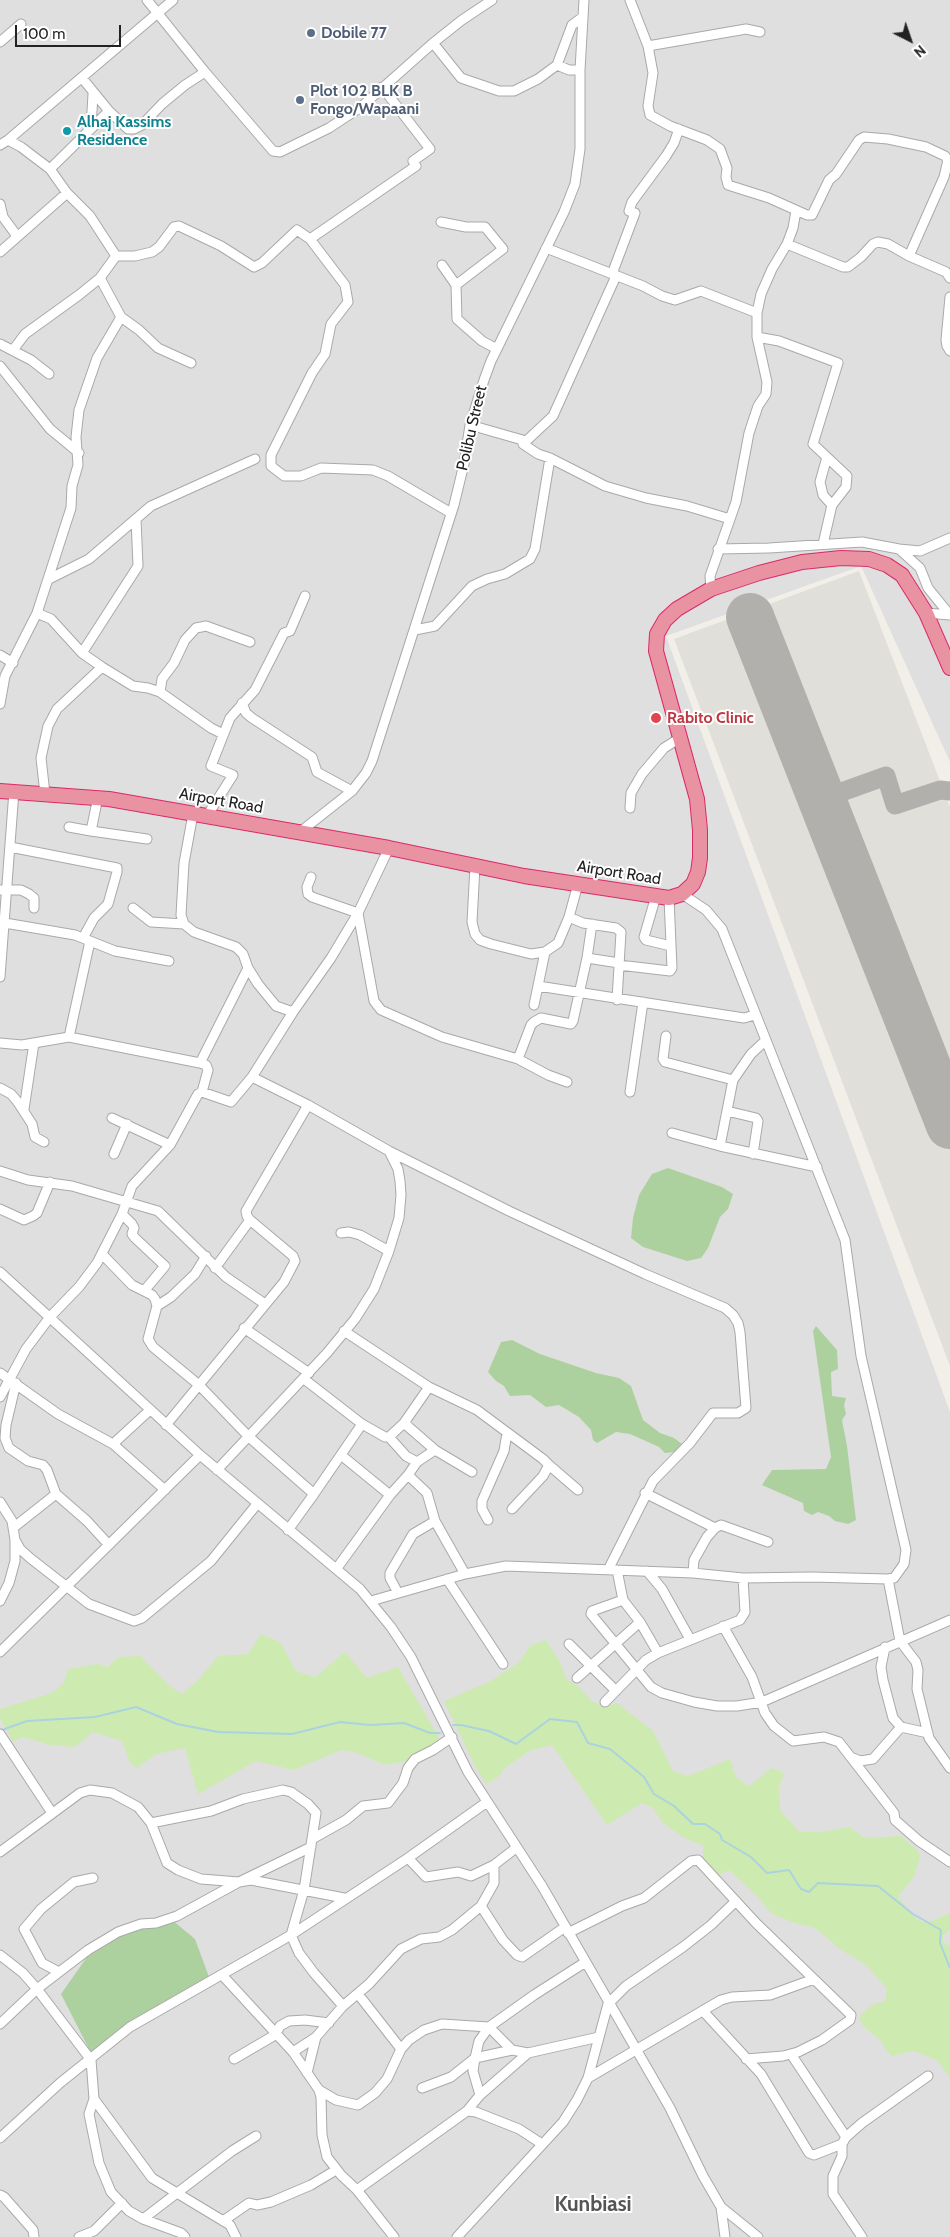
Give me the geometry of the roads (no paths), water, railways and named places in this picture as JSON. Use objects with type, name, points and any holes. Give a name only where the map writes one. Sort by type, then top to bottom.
[{"type":"highway","name":"Airport Road","points":[[7,791],[98,797],[389,848],[474,866],[578,884],[669,896],[693,884],[698,872],[700,830],[697,799],[656,651],[657,634],[665,620],[678,608],[711,589],[759,573],[802,562],[841,558],[869,559],[887,565],[902,575],[926,613],[950,668]]},
{"type":"street","points":[[147,0],[205,72],[274,151],[280,152],[346,118],[433,43],[462,20],[492,0]]},
{"type":"street","points":[[4,142],[174,0]]},
{"type":"street","name":"Polibu Street","points":[[300,832],[352,791],[372,762],[451,513],[464,464],[470,425],[484,380],[497,349],[564,212],[579,168],[580,70],[584,0]]},
{"type":"street","points":[[630,0],[648,46],[653,74],[648,106],[650,115],[656,120],[707,140],[720,150],[727,168],[728,185],[769,198],[807,215],[812,215],[829,180],[836,174],[858,140],[864,137],[888,139],[926,147],[942,154],[948,160],[944,177],[909,256]]},
{"type":"street","points":[[433,43],[461,78],[498,91],[514,91],[538,79],[557,65],[572,25],[583,17]]},
{"type":"street","points":[[0,42],[21,24]]},
{"type":"street","points":[[648,46],[746,28],[760,32]]},
{"type":"street","points":[[557,65],[569,70],[580,70]]},
{"type":"street","points":[[82,78],[93,94],[109,111],[128,129],[134,129],[142,125],[177,91],[205,72]]},
{"type":"street","points":[[310,240],[416,166],[413,161],[430,149],[382,87]]},
{"type":"street","points":[[91,128],[93,94]]},
{"type":"street","points":[[50,169],[109,111]]},
{"type":"street","points":[[523,444],[553,416],[614,274],[635,214],[629,211],[632,202],[666,156],[679,129]]},
{"type":"street","points":[[4,142],[21,147],[50,169],[67,193],[90,216],[116,256]]},
{"type":"street","points":[[0,252],[67,193]]},
{"type":"street","points":[[0,204],[3,217],[17,236]]},
{"type":"street","points":[[711,589],[710,576],[736,502],[749,433],[758,406],[766,394],[767,382],[757,337],[757,313],[761,294],[787,244],[793,228],[796,211]]},
{"type":"street","points":[[441,222],[466,227],[486,227],[491,231],[503,249],[456,285]]},
{"type":"street","points":[[116,256],[135,256],[152,252],[176,225],[221,246],[254,267],[262,263],[298,230],[310,240],[345,285],[348,302],[331,324],[325,354],[312,373],[271,456],[271,466],[284,476],[301,476],[321,468],[373,470],[388,476],[451,513]]},
{"type":"street","points":[[787,244],[843,267],[848,267],[873,244],[878,242],[888,244],[909,256],[949,272]]},
{"type":"street","points":[[546,248],[614,274],[662,296],[675,300],[680,296],[692,296],[697,291],[701,291],[757,313]]},
{"type":"street","points":[[13,350],[25,334],[100,278],[116,256]]},
{"type":"street","points":[[442,265],[456,285],[456,319],[482,340],[497,349]]},
{"type":"street","points":[[100,278],[121,317],[139,330],[158,348],[191,363]]},
{"type":"street","points":[[950,297],[946,340],[950,351]]},
{"type":"street","points":[[0,704],[3,683],[37,613],[71,508],[72,486],[78,465],[79,453],[76,437],[79,410],[97,358],[121,317]]},
{"type":"street","points":[[757,337],[779,341],[838,363],[813,444],[847,476],[846,487],[832,505],[823,544]]},
{"type":"street","points":[[0,344],[13,350],[49,374]]},
{"type":"street","points":[[0,366],[50,429],[79,453]]},
{"type":"street","points":[[470,425],[526,441],[523,444]]},
{"type":"street","points":[[523,444],[538,454],[550,458],[605,486],[646,498],[687,506],[730,519]]},
{"type":"street","points":[[827,457],[820,482],[823,495],[832,505]]},
{"type":"street","points":[[49,579],[89,559],[151,506],[255,458]]},
{"type":"street","points":[[415,630],[435,626],[472,586],[505,574],[530,559],[535,549],[550,458]]},
{"type":"street","points":[[82,653],[138,566],[136,519]]},
{"type":"street","points":[[718,549],[862,542],[920,551],[950,538]]},
{"type":"street","points":[[898,549],[920,568],[928,588],[950,614]]},
{"type":"street","points":[[184,924],[181,909],[184,863],[200,815],[233,775],[211,766],[230,718],[255,690],[284,633],[290,631],[306,596]]},
{"type":"street","points":[[37,613],[51,619],[82,653],[102,668],[133,686],[160,692],[211,728],[223,734]]},
{"type":"street","points":[[926,613],[950,614]]},
{"type":"street","points":[[160,692],[162,679],[174,663],[185,640],[196,628],[206,626],[250,642]]},
{"type":"street","points":[[0,655],[13,663]]},
{"type":"street","points":[[45,794],[41,758],[48,726],[57,710],[102,668]]},
{"type":"street","points":[[242,703],[246,713],[252,718],[312,757],[317,772],[352,791]]},
{"type":"street","points":[[630,808],[632,794],[642,774],[664,748],[680,738]]},
{"type":"street","points":[[0,977],[5,923],[3,890],[10,847],[7,791]]},
{"type":"street","points":[[91,831],[98,797]]},
{"type":"street","points":[[69,827],[146,839]]},
{"type":"street","points":[[10,847],[117,868],[108,904],[94,918],[86,939],[69,1037]]},
{"type":"street","points":[[202,1092],[231,1102],[252,1077],[293,1012],[331,958],[358,913],[389,848]]},
{"type":"street","points":[[474,866],[472,922],[475,934],[480,940],[491,944],[531,954],[545,952],[558,943],[569,917],[578,884]]},
{"type":"street","points":[[311,877],[307,886],[308,894],[358,913]]},
{"type":"street","points":[[3,890],[21,890],[29,894],[34,898],[34,908]]},
{"type":"street","points":[[669,896],[644,937],[646,940],[671,946]]},
{"type":"street","points":[[587,958],[668,972],[672,968],[669,896]]},
{"type":"street","points":[[371,1601],[465,1574],[506,1566],[693,1573],[742,1578],[888,1579],[894,1578],[904,1564],[906,1550],[862,1356],[846,1246],[817,1167],[765,1041],[722,929],[706,910],[669,896]]},
{"type":"street","points":[[133,908],[151,922],[184,924],[194,932],[236,947],[243,954],[248,968],[276,1006],[293,1012]]},
{"type":"street","points":[[358,913],[374,1000],[381,1010],[442,1037],[518,1059],[548,1075],[568,1082]]},
{"type":"street","points":[[569,917],[592,924],[616,928],[621,932],[617,1000]]},
{"type":"street","points":[[5,923],[86,939],[115,951],[169,961]]},
{"type":"street","points":[[518,1059],[531,1025],[541,1018],[571,1024],[587,958],[592,924]]},
{"type":"street","points":[[534,1005],[545,952]]},
{"type":"street","points":[[200,1062],[248,968]]},
{"type":"street","points":[[538,986],[617,1000],[643,1002],[744,1018],[755,1015]]},
{"type":"street","points":[[630,1092],[643,1002]]},
{"type":"street","points":[[666,1036],[662,1059],[665,1062],[733,1080]]},
{"type":"street","points":[[0,1043],[22,1045],[69,1037],[200,1062],[206,1065],[208,1070],[202,1092],[194,1101],[170,1145],[132,1186],[122,1214],[102,1254],[79,1287],[50,1317],[26,1349],[13,1382],[5,1438],[9,1448],[19,1456],[43,1466],[47,1470],[56,1494],[87,1521],[109,1545]]},
{"type":"street","points":[[720,1146],[733,1080],[751,1054],[765,1041]]},
{"type":"street","points":[[24,1109],[34,1043]]},
{"type":"street","points":[[252,1077],[308,1105],[389,1151],[509,1211],[645,1274],[725,1308],[733,1315],[738,1323],[740,1332],[746,1408],[738,1414],[713,1413],[690,1443],[653,1481],[645,1493],[612,1570],[623,1600],[640,1622],[658,1653]]},
{"type":"street","points":[[0,1088],[11,1094],[24,1109],[36,1136],[44,1142]]},
{"type":"street","points":[[166,1425],[244,1328],[284,1282],[295,1261],[293,1256],[250,1220],[246,1211],[308,1105]]},
{"type":"street","points":[[727,1111],[752,1117],[758,1121],[753,1154]]},
{"type":"street","points":[[112,1118],[170,1145]]},
{"type":"street","points":[[114,1154],[127,1124]]},
{"type":"street","points":[[672,1133],[753,1154],[817,1167]]},
{"type":"street","points":[[217,1470],[306,1376],[344,1331],[369,1297],[389,1251],[399,1218],[401,1195],[398,1169],[389,1151]]},
{"type":"street","points":[[0,1172],[28,1180],[72,1186],[148,1207],[163,1214],[216,1268],[265,1304]]},
{"type":"street","points":[[0,1209],[24,1220],[33,1216],[37,1213],[50,1182]]},
{"type":"street","points":[[122,1214],[132,1224],[134,1228],[132,1234],[135,1238],[165,1266],[144,1291]]},
{"type":"street","points":[[216,1268],[250,1220]]},
{"type":"street","points":[[340,1233],[349,1232],[360,1235],[389,1251]]},
{"type":"street","points":[[102,1254],[132,1285],[152,1295],[157,1306],[148,1339],[153,1346],[199,1385],[249,1437],[314,1494]]},
{"type":"street","points":[[157,1306],[171,1297],[195,1274],[206,1256]]},
{"type":"street","points":[[0,1272],[166,1425],[288,1530],[337,1568],[371,1601],[403,1643],[468,1772],[542,1886],[584,1963],[670,2108],[702,2176],[721,2206],[758,2237]]},
{"type":"street","points":[[244,1328],[306,1376],[362,1424],[382,1436],[389,1437],[406,1456],[417,1462]]},
{"type":"street","points":[[344,1331],[429,1387],[477,1410],[549,1465],[578,1490]]},
{"type":"street","points":[[0,1374],[58,1414],[113,1444],[165,1490]]},
{"type":"street","points":[[0,1397],[13,1382]]},
{"type":"street","points":[[389,1437],[404,1423],[429,1387]]},
{"type":"street","points":[[113,1444],[150,1410]]},
{"type":"street","points":[[404,1423],[435,1450],[472,1472]]},
{"type":"street","points":[[288,1530],[362,1424]]},
{"type":"street","points":[[488,1520],[482,1509],[482,1501],[504,1451],[507,1433]]},
{"type":"street","points":[[337,1568],[390,1495],[417,1462],[435,1450]]},
{"type":"street","points":[[0,1652],[200,1455]]},
{"type":"street","points":[[341,1455],[390,1495]]},
{"type":"street","points":[[512,1509],[543,1476],[549,1465]]},
{"type":"street","points":[[408,1475],[427,1494],[434,1521],[465,1574]]},
{"type":"street","points":[[645,1493],[715,1528]]},
{"type":"street","points":[[13,1528],[56,1494]]},
{"type":"street","points":[[0,1502],[12,1520],[15,1540],[15,1561],[9,1583],[0,1601]]},
{"type":"street","points":[[15,1540],[20,1549],[65,1588],[89,1604],[129,1620],[138,1620],[211,1561],[257,1504]]},
{"type":"street","points":[[398,1594],[390,1578],[390,1573],[413,1534],[434,1521]]},
{"type":"street","points":[[693,1573],[694,1560],[715,1528],[721,1525],[768,1542]]},
{"type":"street","points":[[647,1571],[662,1589],[690,1638]]},
{"type":"street","points":[[605,1702],[646,1660],[690,1638],[740,1620],[745,1612],[742,1578]]},
{"type":"street","points":[[888,1579],[900,1641],[916,1662],[918,1670],[917,1688],[931,1744],[950,1767]]},
{"type":"street","points":[[447,1580],[503,1664]]},
{"type":"street","points":[[623,1600],[592,1611],[592,1616],[651,1687],[662,1693],[717,1706],[737,1706],[762,1702],[950,1620]]},
{"type":"street","points":[[577,1678],[640,1622]]},
{"type":"street","points":[[723,1626],[752,1677],[769,1719],[789,1739],[796,1742],[816,1737],[830,1738],[839,1742],[894,1813],[895,1820],[919,1841],[950,1861]]},
{"type":"street","points":[[569,1644],[616,1691]]},
{"type":"street","points":[[885,1648],[881,1667],[893,1718],[901,1727],[928,1734]]},
{"type":"street","points":[[850,1756],[860,1762],[873,1759],[901,1727]]},
{"type":"street","points":[[0,1734],[52,1813]]},
{"type":"street","points":[[0,2024],[37,1989],[88,1950],[118,1932],[140,1924],[156,1923],[177,1916],[311,1843],[346,1820],[363,1806],[388,1803],[403,1783],[408,1768],[415,1759],[452,1737]]},
{"type":"street","points":[[0,1852],[80,1793],[90,1790],[112,1793],[138,1807],[151,1823],[167,1862],[178,1870],[201,1879],[238,1882],[251,1880],[344,1898]]},
{"type":"street","points":[[151,1823],[211,1811],[243,1799],[284,1790],[303,1800],[316,1813],[304,1890],[291,1935],[300,1953],[314,1973],[343,2006]]},
{"type":"street","points":[[0,2138],[60,2083],[130,2027],[223,1976],[291,1935],[344,1898],[408,1858],[487,1802]]},
{"type":"street","points":[[408,1858],[426,1877],[458,1872],[470,1876],[494,1865],[516,1848]]},
{"type":"street","points":[[481,1906],[503,1940],[516,1956],[522,1957],[566,1930],[644,1898],[695,1859],[736,1902],[850,2013],[851,2018],[822,2040],[791,2054],[746,2059]]},
{"type":"street","points":[[293,2052],[316,2037],[343,2006],[358,1994],[402,1949],[421,1939],[439,1937],[452,1930],[481,1906],[494,1883],[494,1865]]},
{"type":"street","points":[[59,1972],[42,1963],[24,1929],[41,1909],[74,1882],[93,1878]]},
{"type":"street","points":[[457,2237],[568,2114],[588,2078],[608,2004],[626,1986],[690,1941],[736,1902]]},
{"type":"street","points":[[0,1955],[23,1973],[37,1989],[91,2060],[94,2099],[89,2114],[99,2164],[110,2192],[129,2211],[143,2219],[166,2226],[185,2237]]},
{"type":"street","points":[[480,2095],[473,2071],[479,2041],[489,2027],[534,1994],[584,1963]]},
{"type":"street","points":[[223,1976],[293,2052],[319,2090],[324,2149],[336,2170],[357,2190],[394,2237]]},
{"type":"street","points":[[588,2078],[661,2037],[721,2000],[732,1997],[770,1995],[814,1979]]},
{"type":"street","points":[[358,1994],[401,2049]]},
{"type":"street","points":[[703,2011],[761,2074],[809,2153],[814,2155],[844,2140],[862,2123],[928,2076]]},
{"type":"street","points":[[234,2059],[276,2035],[280,2026],[288,2021],[305,2020],[329,2023]]},
{"type":"street","points":[[319,2090],[336,2100],[358,2105],[375,2093],[387,2078],[401,2049],[409,2040],[424,2030],[442,2024],[489,2027],[512,2050]]},
{"type":"street","points":[[307,2073],[316,2037]]},
{"type":"street","points":[[422,2088],[451,2077],[475,2058],[512,2050],[528,2053],[599,2037]]},
{"type":"street","points":[[357,2190],[467,2111],[480,2095],[528,2053]]},
{"type":"street","points":[[791,2054],[844,2140],[842,2156],[833,2176],[833,2194],[862,2237]]},
{"type":"street","points":[[94,2099],[152,2178],[230,2224],[236,2237]]},
{"type":"street","points":[[467,2111],[476,2112],[520,2129],[542,2144]]},
{"type":"street","points":[[143,2219],[232,2151],[256,2136]]},
{"type":"street","points":[[223,2221],[249,2203],[257,2205],[271,2202],[311,2185],[336,2170]]},
{"type":"street","points":[[0,2195],[32,2230],[34,2237]]},
{"type":"street","points":[[82,2236],[94,2231],[122,2203]]},
{"type":"street","points":[[721,2206],[725,2237]]},
{"type":"waterway","points":[[2,1730],[27,1721],[95,1717],[136,1707],[177,1724],[218,1732],[292,1734],[340,1722],[370,1725],[404,1723],[430,1733],[440,1733]]},
{"type":"waterway","points":[[453,1725],[489,1731],[516,1744],[550,1719],[577,1722],[588,1743],[610,1749],[644,1777],[654,1794],[674,1806],[693,1824],[705,1824],[720,1834],[722,1840],[751,1857],[767,1873],[789,1870],[801,1889],[809,1892],[818,1883],[878,1886],[913,1914],[941,1930],[940,1943],[950,1968]]},
{"type":"place","name":"Dobile 77","points":[[311,33]]},
{"type":"place","name":"Plot 102 BLK B Fongo/Wapaani","points":[[300,100]]},
{"type":"place","name":"Alhaj Kassims Residence","points":[[67,131]]},
{"type":"place","name":"Rabito Clinic","points":[[656,718]]},
{"type":"district","name":"Kunbiasi","points":[[593,2205]]}]
